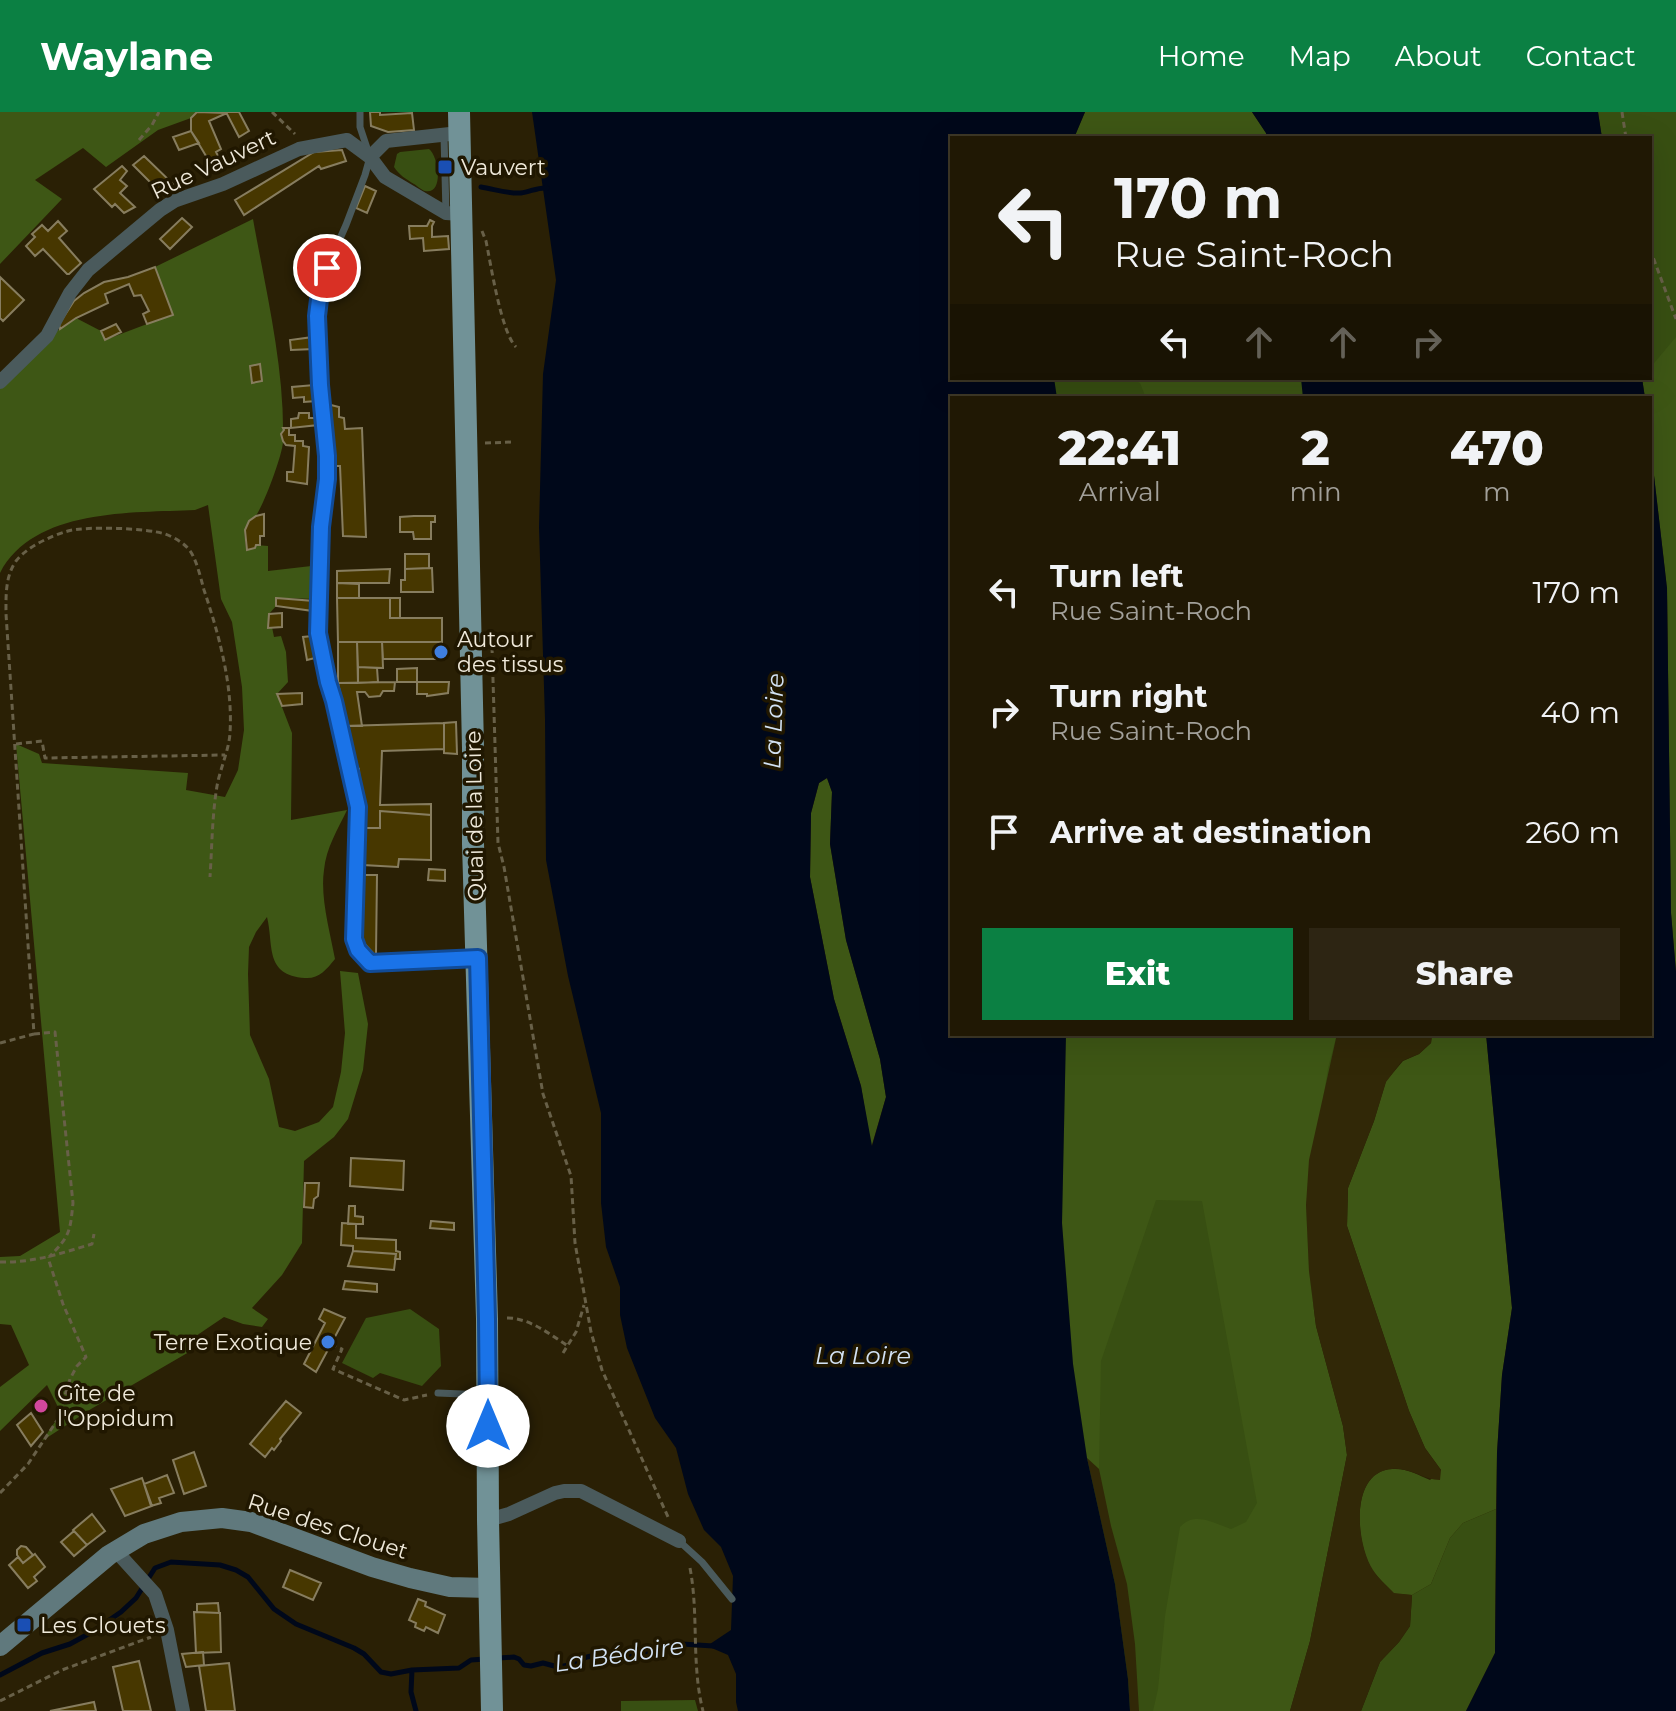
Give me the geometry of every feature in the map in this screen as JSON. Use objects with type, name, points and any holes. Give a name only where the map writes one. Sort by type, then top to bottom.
[{"type":"main road","name":"Quai de la Loire","points":[[454,127],[473,732],[473,844],[488,1395],[489,1588]]},
{"type":"main road","points":[[489,1588],[492,1690]]},
{"type":"street","points":[[454,127],[386,141],[370,157],[385,177],[456,216]]},
{"type":"street","name":"Rue Vauvert","points":[[0,382],[47,336],[70,293],[88,270],[174,201],[223,184],[307,146],[347,140],[370,157]]},
{"type":"street","points":[[488,1520],[555,1493],[581,1491],[679,1541]]},
{"type":"street","name":"Rue des Clouet","points":[[0,1646],[116,1551],[144,1534],[181,1522],[222,1518],[251,1522],[410,1578],[450,1587],[489,1588]]},
{"type":"street","points":[[116,1551],[155,1594],[167,1630],[183,1711]]},
{"type":"lane","points":[[360,112],[360,127],[370,157],[327,268],[317,316],[327,456],[318,633],[358,807],[354,939],[358,950],[370,963],[478,958]]},
{"type":"lane","points":[[438,1393],[488,1395]]},
{"type":"lane","points":[[679,1541],[702,1562],[732,1599]]},
{"type":"path","points":[[139,140],[159,112]]},
{"type":"path","points":[[272,112],[307,146]]},
{"type":"path","points":[[1622,112],[1626,136]]},
{"type":"path","points":[[456,216],[476,225],[483,232],[500,307],[510,339],[516,347]]},
{"type":"path","points":[[1652,254],[1676,319]]},
{"type":"path","points":[[482,443],[513,442]]},
{"type":"path","points":[[34,1034],[6,590],[17,561],[30,548],[53,536],[90,528],[161,533],[177,539],[192,554],[217,628],[230,708],[230,737],[217,787],[210,877]]},
{"type":"path","points":[[16,744],[42,741],[45,758],[225,755]]},
{"type":"path","points":[[498,843],[543,1094],[571,1176],[575,1243],[591,1332],[602,1370],[690,1568],[694,1587],[695,1660],[703,1711]]},
{"type":"path","points":[[0,1043],[55,1032],[73,1203],[70,1230],[64,1242],[49,1257]]},
{"type":"path","points":[[0,1262],[49,1257],[92,1244],[94,1234]]},
{"type":"path","points":[[0,1493],[28,1464],[58,1419],[70,1379],[86,1357],[63,1304],[49,1257]]},
{"type":"path","points":[[563,1353],[576,1332],[585,1300]]},
{"type":"path","points":[[516,1318],[534,1324],[568,1346]]},
{"type":"path","points":[[331,1344],[342,1349],[333,1369],[404,1400],[438,1393]]},
{"type":"path","points":[[0,1701],[62,1670],[167,1630]]},
{"type":"green space","points":[[0,112],[197,112],[191,118],[158,130],[106,167],[83,148],[35,180],[62,199],[0,264]]},
{"type":"green space","points":[[1085,112],[1252,112],[1267,136],[1075,136]]},
{"type":"green space","points":[[1598,112],[1676,112],[1676,693],[1650,396],[1652,136],[1602,136]]},
{"type":"green space","points":[[429,149],[438,174],[435,187],[425,191],[394,167],[400,152]]},
{"type":"green space","points":[[253,219],[278,358],[283,442],[263,502],[246,529],[246,549],[255,548],[256,545],[268,546],[268,571],[320,565],[319,599],[277,598],[276,606],[269,614],[268,627],[272,627],[274,637],[281,636],[286,652],[288,682],[277,694],[292,733],[291,820],[347,810],[327,854],[323,880],[335,959],[314,977],[292,976],[283,971],[273,957],[267,917],[249,947],[250,1035],[269,1079],[279,1127],[295,1131],[319,1122],[333,1107],[341,1072],[345,1033],[340,971],[358,973],[368,1024],[363,1070],[348,1119],[334,1137],[304,1161],[302,1243],[282,1275],[252,1308],[268,1319],[262,1327],[224,1317],[190,1340],[189,1352],[42,1441],[61,1413],[47,1385],[0,1431],[0,1387],[29,1365],[11,1325],[0,1324],[0,1257],[20,1256],[60,1232],[16,744],[39,754],[42,763],[188,773],[186,790],[225,797],[238,770],[244,730],[242,687],[232,622],[221,599],[208,505],[195,510],[115,514],[60,525],[36,536],[16,552],[0,573],[0,382],[47,336],[76,318],[101,331],[105,340],[147,324],[155,267]]},
{"type":"green space","points":[[1676,337],[1676,972],[1671,913],[1667,588],[1652,458],[1652,396],[1645,396],[1642,380],[1652,380],[1652,366]]},
{"type":"green space","points":[[997,380],[1325,380],[1325,396],[988,396]]},
{"type":"green space","points":[[1135,380],[1301,380],[1303,396],[1145,396],[1140,383]]},
{"type":"green space","points":[[827,778],[832,792],[830,844],[846,940],[880,1059],[886,1097],[871,1148],[861,1086],[834,999],[810,877],[811,813],[819,783]]},
{"type":"green space","points":[[977,1036],[1338,1036],[1277,1711],[1065,1711]]},
{"type":"green space","points":[[1066,1036],[1336,1036],[1328,1068],[1306,1205],[1309,1271],[1316,1326],[1343,1426],[1347,1455],[1310,1641],[1290,1711],[1153,1711],[1180,1527],[1198,1519],[1231,1529],[1246,1522],[1257,1503],[1202,1201],[1156,1200],[1101,1361],[1099,1469],[1087,1458],[1073,1364],[1062,1223]]},
{"type":"green space","points":[[1432,1036],[1486,1036],[1512,1308],[1502,1375],[1496,1509],[1463,1523],[1450,1538],[1431,1584],[1412,1595],[1394,1594],[1372,1570],[1360,1527],[1363,1495],[1369,1482],[1379,1473],[1403,1470],[1430,1480],[1441,1470],[1425,1448],[1409,1411],[1347,1226],[1348,1188],[1386,1081],[1403,1061],[1419,1054],[1431,1043]]},
{"type":"green space","points":[[410,1309],[439,1329],[441,1366],[422,1386],[380,1373],[373,1378],[342,1363],[366,1318]]},
{"type":"green space","points":[[1496,1509],[1495,1653],[1466,1711],[1361,1711],[1380,1662],[1410,1626],[1412,1595],[1431,1584],[1450,1538],[1463,1523]]},
{"type":"green space","points":[[695,1700],[698,1711],[621,1711],[621,1701]]},
{"type":"sand","points":[[1337,1036],[1432,1036],[1431,1043],[1419,1054],[1402,1061],[1386,1082],[1348,1188],[1347,1226],[1409,1411],[1425,1448],[1441,1470],[1440,1480],[1398,1469],[1378,1473],[1368,1482],[1363,1495],[1360,1527],[1367,1558],[1375,1573],[1394,1593],[1412,1595],[1410,1626],[1380,1662],[1361,1711],[1290,1711],[1310,1641],[1347,1455],[1343,1426],[1316,1326],[1309,1271],[1306,1205],[1309,1160]]},
{"type":"sand","points":[[1087,1458],[1099,1469],[1127,1584],[1139,1711],[1130,1711],[1115,1584]]},
{"type":"water","name":"La Loire","points":[[532,112],[1085,112],[1075,136],[950,136],[950,380],[1054,380],[1057,396],[950,396],[950,1036],[1066,1036],[1062,1223],[1073,1364],[1087,1458],[1115,1584],[1130,1711],[738,1711],[736,1674],[728,1655],[707,1646],[731,1630],[733,1576],[721,1547],[704,1530],[688,1494],[676,1448],[655,1418],[627,1348],[620,1315],[620,1287],[606,1247],[601,1203],[601,1113],[568,976],[546,860],[539,527],[543,374],[556,280]],"holes":[[[827,778],[832,792],[830,844],[846,940],[880,1059],[886,1097],[872,1146],[861,1086],[834,999],[810,877],[811,813],[819,783]]]},
{"type":"water","points":[[1252,112],[1598,112],[1602,136],[1267,136]]},
{"type":"water","points":[[1301,380],[1642,380],[1645,396],[1303,396]]},
{"type":"water","points":[[1652,458],[1667,588],[1671,913],[1676,972],[1676,1711],[1466,1711],[1495,1653],[1497,1453],[1502,1375],[1512,1308],[1486,1036],[1652,1036]]},
{"type":"building","points":[[197,112],[227,113],[209,121],[221,149],[216,152],[221,162],[212,166],[191,131],[191,118]]},
{"type":"building","points":[[226,112],[239,112],[249,131],[239,137]]},
{"type":"building","points":[[370,112],[380,112],[380,115],[412,113],[414,130],[388,132],[371,126]]},
{"type":"building","points":[[191,131],[199,143],[179,150],[173,137]]},
{"type":"building","points":[[342,150],[346,161],[321,169],[319,166],[244,215],[235,200],[314,152]]},
{"type":"building","points":[[144,156],[173,184],[160,192],[133,165]]},
{"type":"building","points":[[122,166],[127,171],[120,180],[127,186],[120,193],[135,207],[124,213],[115,204],[112,207],[94,189]]},
{"type":"building","points":[[365,186],[376,191],[367,213],[356,208]]},
{"type":"building","points":[[182,218],[192,227],[170,249],[160,239]]},
{"type":"building","points":[[430,220],[434,222],[432,237],[448,236],[449,249],[424,251],[423,238],[410,239],[409,226],[427,226]]},
{"type":"building","points":[[58,221],[67,231],[59,238],[81,263],[69,274],[43,249],[35,256],[26,246],[35,237],[32,234],[42,225],[48,231]]},
{"type":"building","points":[[155,267],[173,315],[147,324],[143,314],[149,311],[141,295],[134,296],[129,284],[105,294],[108,303],[60,329],[59,324],[74,301],[84,293],[104,282]]},
{"type":"building","points":[[0,277],[24,300],[3,321],[0,318]]},
{"type":"building","points":[[116,324],[121,332],[105,340],[101,331]]},
{"type":"building","points":[[313,337],[314,349],[291,350],[290,340]]},
{"type":"building","points":[[260,364],[262,381],[252,383],[250,366]]},
{"type":"building","points":[[314,385],[316,401],[304,402],[304,397],[293,398],[292,387]]},
{"type":"building","points":[[327,404],[339,407],[339,417],[344,418],[345,429],[362,428],[366,537],[343,536],[340,466],[331,466]]},
{"type":"building","points":[[299,413],[309,413],[309,418],[318,418],[318,425],[291,428],[291,419],[298,418]]},
{"type":"building","points":[[283,428],[289,428],[289,435],[295,435],[295,441],[303,441],[303,446],[309,447],[307,484],[287,481],[287,472],[293,472],[295,446],[286,445],[283,441]]},
{"type":"building","points":[[264,514],[264,536],[260,536],[260,545],[247,550],[245,530],[249,521]]},
{"type":"building","points":[[435,516],[435,522],[431,522],[431,539],[414,539],[413,532],[400,532],[400,517]]},
{"type":"building","points":[[405,554],[429,554],[429,568],[405,569]]},
{"type":"building","points":[[432,568],[433,592],[401,592],[405,569]]},
{"type":"building","points":[[390,569],[389,583],[337,583],[337,571]]},
{"type":"building","points":[[337,583],[359,584],[359,598],[337,598]]},
{"type":"building","points":[[276,598],[314,601],[313,611],[276,606]]},
{"type":"building","points":[[337,598],[390,598],[390,618],[442,618],[442,642],[338,642]]},
{"type":"building","points":[[390,598],[400,598],[400,618],[390,618]]},
{"type":"building","points":[[282,613],[282,627],[268,628],[269,614]]},
{"type":"building","points":[[312,636],[315,658],[307,660],[303,637]]},
{"type":"building","points":[[338,642],[357,642],[358,683],[338,683]]},
{"type":"building","points":[[357,642],[382,642],[383,668],[358,667]]},
{"type":"building","points":[[382,642],[442,642],[443,659],[383,659]]},
{"type":"building","points":[[358,667],[377,668],[378,682],[358,683]]},
{"type":"building","points":[[417,668],[417,682],[397,682],[397,669]]},
{"type":"building","points":[[395,682],[394,691],[383,691],[380,696],[369,697],[365,692],[357,692],[362,726],[344,726],[338,683]]},
{"type":"building","points":[[417,682],[449,682],[448,693],[417,694]]},
{"type":"building","points":[[302,693],[302,704],[282,706],[277,694]]},
{"type":"building","points":[[456,722],[457,754],[444,753],[444,723]]},
{"type":"building","points":[[444,723],[444,749],[382,751],[380,805],[431,804],[431,815],[380,811],[380,828],[365,828],[365,798],[360,798],[359,769],[352,770],[344,726]]},
{"type":"building","points":[[380,811],[431,815],[431,860],[399,859],[398,867],[363,865],[365,828],[380,828]]},
{"type":"building","points":[[429,869],[445,870],[445,881],[428,880]]},
{"type":"building","points":[[362,875],[377,875],[376,954],[359,938]]},
{"type":"building","points":[[351,1158],[404,1161],[403,1190],[350,1186]]},
{"type":"building","points":[[305,1183],[319,1183],[313,1208],[304,1207]]},
{"type":"building","points":[[349,1206],[355,1206],[355,1216],[363,1217],[363,1224],[348,1224]]},
{"type":"building","points":[[431,1221],[454,1223],[454,1230],[430,1228]]},
{"type":"building","points":[[342,1223],[356,1224],[356,1238],[396,1240],[400,1259],[395,1259],[396,1254],[353,1251],[353,1246],[341,1245]]},
{"type":"building","points":[[353,1251],[396,1254],[394,1270],[348,1266]]},
{"type":"building","points":[[345,1281],[377,1284],[377,1292],[343,1289]]},
{"type":"building","points":[[324,1309],[345,1318],[316,1372],[304,1364],[325,1323],[319,1319]]},
{"type":"building","points":[[286,1401],[301,1413],[274,1450],[272,1448],[265,1457],[250,1444]]},
{"type":"building","points":[[451,1411],[459,1412],[462,1418],[471,1418],[472,1432],[449,1428]]},
{"type":"building","points":[[31,1413],[43,1432],[31,1446],[17,1425]]},
{"type":"building","points":[[194,1452],[206,1486],[184,1494],[173,1460]]},
{"type":"building","points":[[167,1475],[174,1493],[159,1498],[161,1503],[151,1506],[144,1484]]},
{"type":"building","points":[[142,1478],[152,1506],[125,1516],[111,1489]]},
{"type":"building","points":[[92,1514],[105,1531],[87,1545],[73,1530]]},
{"type":"building","points":[[74,1531],[87,1545],[74,1556],[61,1542]]},
{"type":"building","points":[[21,1546],[33,1555],[23,1563],[17,1555]]},
{"type":"building","points":[[35,1554],[45,1567],[34,1577],[37,1581],[28,1588],[9,1565],[18,1557],[23,1563]]},
{"type":"building","points":[[290,1570],[321,1583],[313,1600],[283,1587]]},
{"type":"building","points":[[418,1599],[426,1602],[425,1606],[445,1615],[438,1633],[426,1627],[424,1631],[415,1627],[416,1623],[409,1620]]},
{"type":"building","points":[[218,1603],[219,1613],[197,1612],[197,1604]]},
{"type":"building","points":[[194,1612],[220,1613],[221,1652],[196,1653]]},
{"type":"building","points":[[203,1652],[204,1665],[186,1667],[182,1654]]},
{"type":"building","points":[[139,1661],[151,1711],[123,1711],[113,1667]]},
{"type":"building","points":[[229,1663],[235,1711],[206,1711],[199,1666]]},
{"type":"building","points":[[94,1702],[96,1711],[50,1711]]},
{"type":"waterway","points":[[481,187],[516,193],[547,188]]},
{"type":"waterway","name":"La Bédoire","points":[[0,1675],[92,1632],[136,1598],[155,1568],[171,1562],[220,1565],[236,1570],[248,1577],[274,1609],[296,1624],[354,1648],[381,1672],[391,1674],[459,1668],[471,1660],[485,1659]]},
{"type":"waterway","name":"La Bédoire","points":[[499,1658],[514,1657],[524,1665],[543,1663],[558,1667],[599,1654],[622,1656],[682,1644],[713,1646]]},
{"type":"waterway","points":[[412,1670],[411,1692],[416,1711]]},
{"type":"place","name":"Vauvert","points":[[445,167]]},
{"type":"place","name":"Autour des tissus","points":[[441,652]]},
{"type":"place","name":"Terre Exotique","points":[[328,1342]]},
{"type":"place","name":"Gîte de l'Oppidum","points":[[41,1406]]},
{"type":"place","name":"Les Clouets","points":[[24,1625]]},
{"type":"route","points":[[327,268],[317,316],[327,456],[318,633],[358,807],[354,939],[358,950],[370,963],[478,958],[488,1426]]}]
